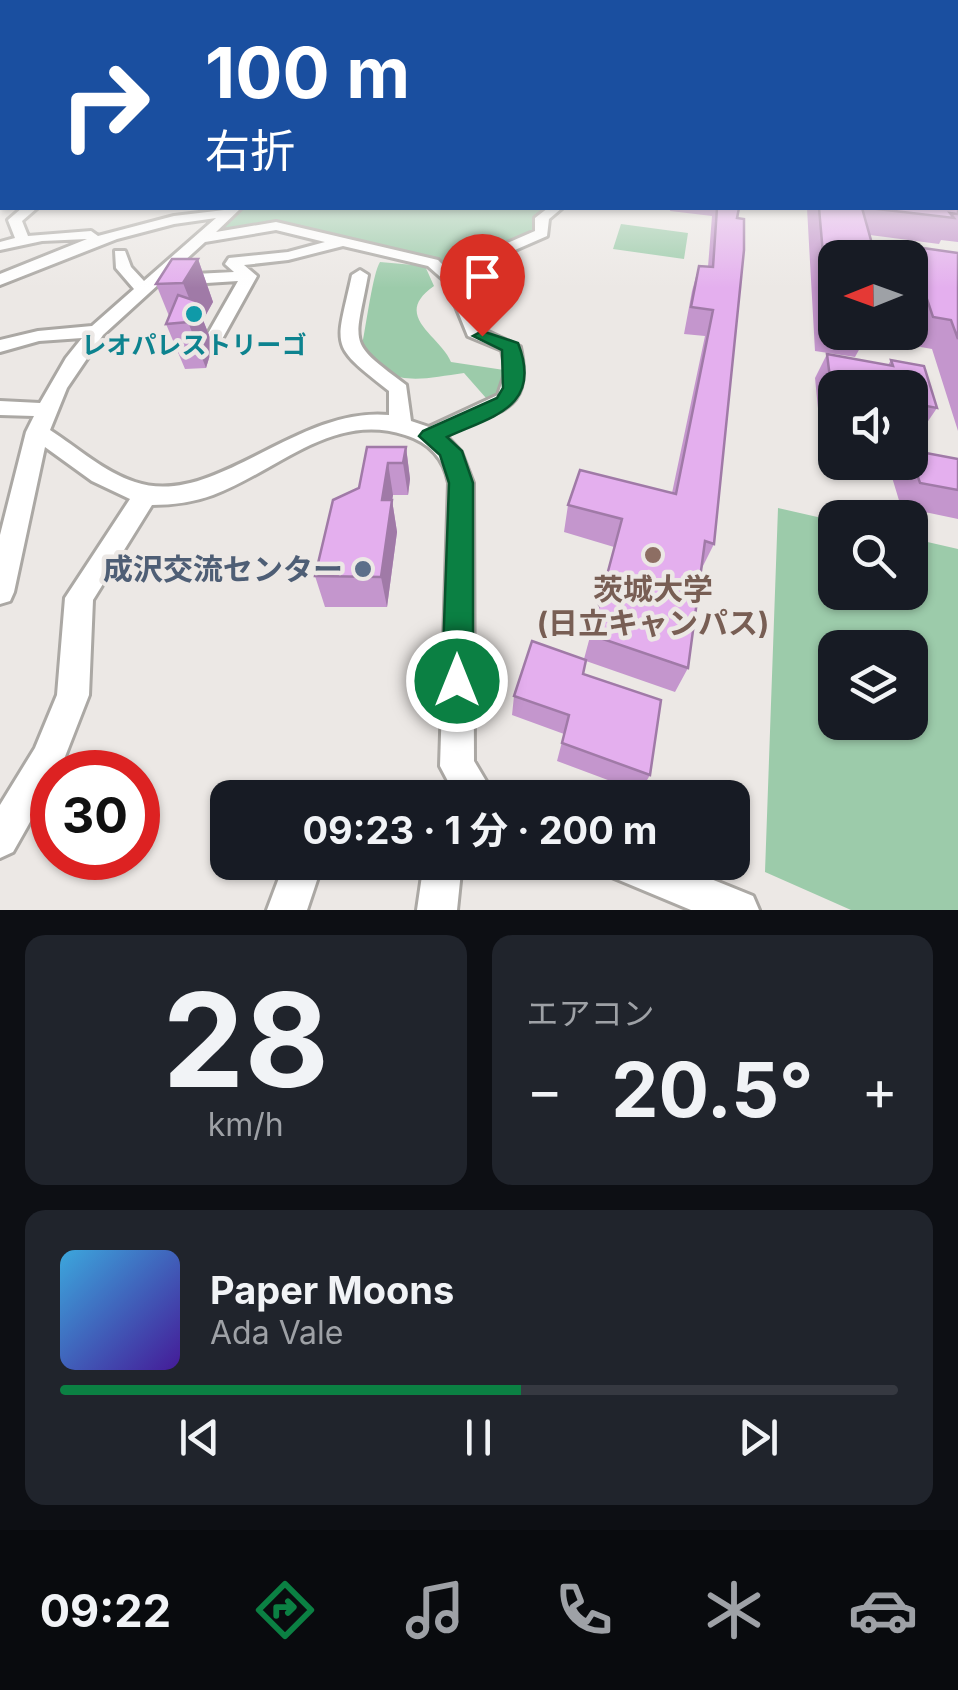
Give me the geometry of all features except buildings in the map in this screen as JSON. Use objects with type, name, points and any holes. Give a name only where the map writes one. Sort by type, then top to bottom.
[{"type":"street","points":[[23,240],[15,220],[28,210]]},
{"type":"street","points":[[0,280],[74,249],[201,213],[232,210]]},
{"type":"street","points":[[0,592],[9,524],[40,421],[78,351],[232,210]]},
{"type":"street","points":[[199,239],[276,226],[434,263],[445,276],[479,273],[494,254],[542,233],[542,218],[553,210]]},
{"type":"street","points":[[0,246],[23,240],[119,236]]},
{"type":"street","points":[[249,276],[234,261],[288,256],[338,241],[355,250],[359,266],[348,336],[353,354],[399,389],[400,422]]},
{"type":"street","points":[[120,254],[124,268],[147,286],[249,276]]},
{"type":"street","points":[[430,436],[505,403],[513,388],[511,347],[474,332],[466,317],[463,304],[488,292],[479,273]]},
{"type":"street","points":[[216,338],[249,276]]},
{"type":"street","points":[[0,346],[38,336],[98,331]]},
{"type":"street","points":[[0,408],[40,421],[105,479],[144,496],[174,496],[207,488],[337,425],[368,418],[400,422],[450,451],[461,483],[454,780]]},
{"type":"street","points":[[0,838],[46,760],[73,696],[79,598],[144,496]]},
{"type":"street","points":[[286,910],[297,880]]},
{"type":"street","points":[[437,910],[441,880]]},
{"type":"street","points":[[665,880],[739,910]]},
{"type":"green space","points":[[233,210],[551,210],[531,243],[492,257],[497,273],[441,281],[431,264],[288,228],[201,238]]},
{"type":"green space","points":[[621,224],[688,233],[684,259],[613,249]]},
{"type":"green space","points":[[380,262],[425,266],[434,286],[417,307],[422,325],[451,362],[504,370],[506,388],[497,398],[486,398],[464,373],[406,378],[382,369],[372,359],[362,345]]},
{"type":"green space","points":[[778,508],[818,517],[818,610],[928,610],[928,542],[958,549],[958,910],[851,910],[765,872]]},
{"type":"place","name":"レオパレストリーゴ","points":[[194,314]]},
{"type":"place","name":"茨城大学 (日立キャンパス)","points":[[653,555]]},
{"type":"place","name":"成沢交流センター","points":[[363,569]]},
{"type":"route","points":[[457,681],[461,483],[450,451],[430,436],[505,403],[513,388],[511,347],[482,336]]}]
